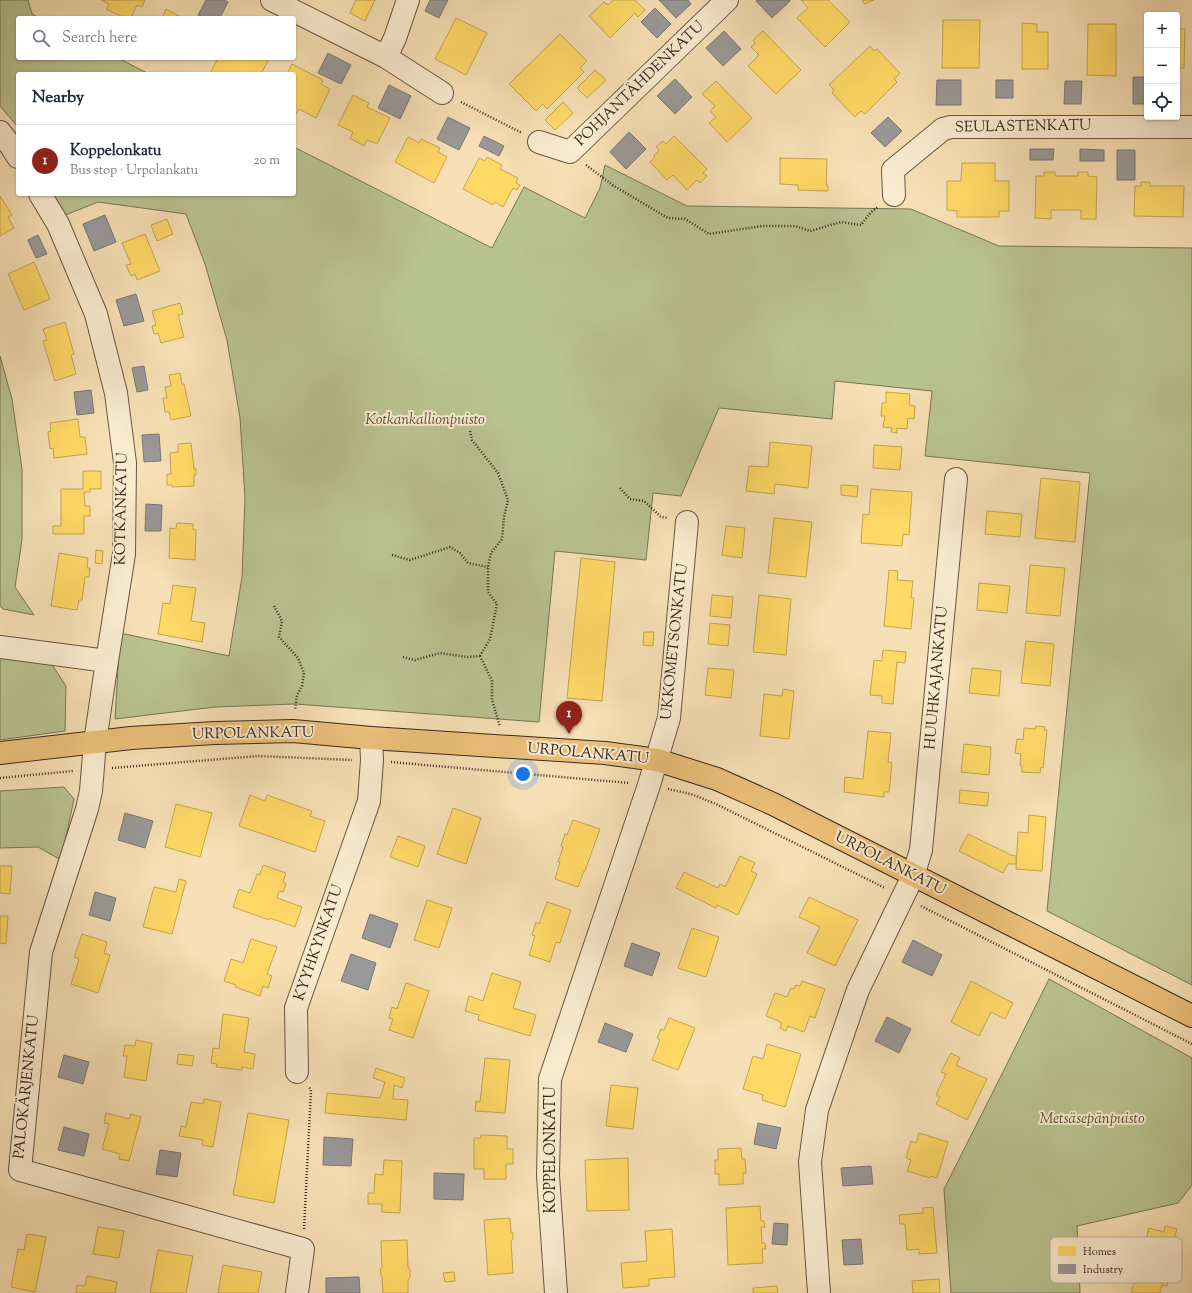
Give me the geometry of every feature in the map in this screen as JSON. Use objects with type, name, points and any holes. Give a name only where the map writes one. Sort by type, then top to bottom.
[{"type":"main road","name":"URPOLANKATU","points":[[0,753],[131,738],[215,733],[293,731],[506,748],[605,753],[657,760],[717,779],[766,801],[1192,1016]]},
{"type":"street","points":[[272,0],[386,56],[442,93]]},
{"type":"street","points":[[386,56],[395,38],[408,0]]},
{"type":"street","name":"POHJANTÄHDENKATU","points":[[570,152],[727,0]]},
{"type":"street","name":"SEULASTENKATU","points":[[894,195],[893,170],[943,129],[951,127],[1192,127]]},
{"type":"street","points":[[0,132],[16,154]]},
{"type":"street","points":[[539,142],[570,152]]},
{"type":"street","name":"KOTKANKATU","points":[[41,196],[58,224],[96,314],[116,393],[125,463],[124,554],[95,742]]},
{"type":"street","name":"HUUHKAJANKATU","points":[[820,1293],[810,1162],[816,1110],[858,990],[913,876],[921,850],[956,479]]},
{"type":"street","name":"UKKOMETSONKATU","points":[[657,760],[669,718],[687,522]]},
{"type":"street","points":[[0,647],[107,662]]},
{"type":"street","name":"KYYHKYNKATU","points":[[298,1072],[296,1008],[368,801],[372,760],[371,738]]},
{"type":"street","name":"PALOKÄRJENKATU","points":[[95,742],[93,770],[87,809],[41,952],[20,1170],[303,1249]]},
{"type":"street","name":"KOPPELONKATU","points":[[556,1293],[548,1175],[550,1079],[657,760]]},
{"type":"street","points":[[297,1293],[303,1249]]},
{"type":"path","points":[[442,93],[539,142]]},
{"type":"path","points":[[570,152],[614,186],[668,218],[686,219],[709,234],[762,226],[795,226],[810,231],[841,222],[861,225],[871,212],[894,195]]},
{"type":"path","points":[[470,431],[472,440],[498,473],[508,500],[504,517],[502,539],[491,553],[488,567],[488,592],[497,604],[490,639],[480,656]]},
{"type":"path","points":[[620,488],[630,499],[644,501],[661,517],[687,522]]},
{"type":"path","points":[[392,555],[410,560],[450,548],[460,553],[468,563],[488,567]]},
{"type":"path","points":[[274,606],[282,621],[278,637],[298,658],[304,672],[302,686],[297,694]]},
{"type":"path","points":[[403,657],[415,660],[440,653],[467,657],[480,656]]},
{"type":"path","points":[[480,656],[492,681],[492,700],[498,724],[506,737],[506,748]]},
{"type":"path","points":[[0,778],[258,756],[372,760],[649,785],[691,794],[716,804],[1192,1044]]},
{"type":"path","points":[[298,1072],[311,1090],[303,1249]]},
{"type":"green space","points":[[0,0],[28,0],[32,14],[36,16],[16,16],[16,60],[122,60],[145,72],[16,72],[16,125],[0,106]]},
{"type":"green space","name":"Kotkankallionpuisto","points":[[296,148],[492,248],[524,187],[585,218],[600,188],[605,165],[687,206],[911,209],[999,246],[1192,248],[1192,985],[1047,911],[1090,473],[925,456],[932,391],[835,381],[832,419],[719,408],[681,496],[653,493],[646,560],[555,551],[539,722],[295,704],[215,707],[115,719],[120,633],[229,656],[242,577],[245,498],[240,418],[227,340],[205,264],[186,214],[98,202],[63,216],[54,196],[296,196]]},
{"type":"green space","points":[[0,356],[12,399],[22,469],[22,540],[15,587],[34,615],[3,609],[0,606]]},
{"type":"green space","points":[[0,656],[51,663],[66,686],[65,731],[0,740]]},
{"type":"green space","points":[[64,787],[74,799],[61,860],[38,847],[0,848],[0,791]]},
{"type":"green space","name":"Metsäsepänpuisto","points":[[1049,979],[1192,1058],[1192,1185],[1178,1203],[1077,1226],[1077,1237],[1050,1237],[1050,1283],[1080,1283],[1080,1293],[951,1293],[944,1189]]},
{"type":"building: Homes","points":[[101,0],[145,0],[142,7],[137,5],[132,16],[121,16],[106,9],[109,4]]},
{"type":"building: Homes","points":[[356,0],[375,0],[365,21],[350,13]]},
{"type":"building: Homes","points":[[613,0],[635,0],[645,10],[638,17],[635,13],[610,38],[589,16],[604,2],[608,5]]},
{"type":"building: Homes","points":[[801,0],[828,0],[850,22],[825,47],[797,18],[808,8]]},
{"type":"building: Homes","points":[[862,0],[874,0],[864,4]]},
{"type":"building: Homes","points":[[166,9],[179,16],[163,16]]},
{"type":"building: Homes","points":[[456,18],[487,33],[466,75],[435,59]]},
{"type":"building: Homes","points":[[943,20],[980,20],[979,68],[942,68]]},
{"type":"building: Homes","points":[[1022,23],[1037,24],[1037,32],[1048,32],[1048,69],[1022,69]]},
{"type":"building: Homes","points":[[1088,24],[1116,24],[1116,76],[1087,75]]},
{"type":"building: Homes","points":[[1180,29],[1185,29],[1184,68],[1180,68]]},
{"type":"building: Homes","points":[[763,31],[801,70],[776,94],[748,66],[759,55],[751,47],[755,44],[753,40]]},
{"type":"building: Homes","points":[[560,34],[587,61],[580,68],[584,72],[547,109],[543,104],[536,111],[509,84]]},
{"type":"building: Homes","points":[[870,46],[874,51],[877,49],[900,73],[894,79],[897,82],[865,114],[861,111],[855,117],[832,93],[834,90],[829,85]]},
{"type":"building: Homes","points":[[217,60],[268,61],[262,72],[211,72]]},
{"type":"building: Homes","points":[[292,64],[323,80],[321,84],[330,89],[316,118],[299,109],[296,114],[296,72],[288,72]]},
{"type":"building: Homes","points":[[595,70],[606,80],[587,98],[577,88]]},
{"type":"building: Homes","points":[[716,81],[752,118],[727,142],[709,123],[716,117],[710,111],[715,106],[702,94]]},
{"type":"building: Homes","points":[[353,95],[369,103],[367,107],[390,118],[377,144],[367,140],[364,146],[350,138],[353,132],[338,125]]},
{"type":"building: Homes","points":[[563,102],[573,113],[555,130],[545,120]]},
{"type":"building: Homes","points":[[674,136],[707,169],[703,173],[707,176],[700,183],[697,180],[687,190],[673,175],[667,180],[650,162],[659,150],[656,147],[663,141],[666,144]]},
{"type":"building: Homes","points":[[408,137],[419,143],[421,139],[440,148],[438,152],[447,157],[434,183],[395,162]]},
{"type":"building: Homes","points":[[487,157],[502,165],[500,169],[518,178],[516,183],[520,185],[517,190],[513,188],[503,207],[495,202],[493,205],[463,189],[479,158],[485,161]]},
{"type":"building: Homes","points":[[780,158],[827,159],[826,185],[828,185],[828,191],[798,190],[798,185],[780,184]]},
{"type":"building: Homes","points":[[962,163],[995,163],[995,181],[1009,181],[1009,211],[999,211],[999,217],[957,217],[957,211],[947,210],[947,181],[961,181]]},
{"type":"building: Homes","points":[[1044,172],[1055,172],[1055,176],[1078,176],[1078,172],[1088,172],[1088,176],[1097,177],[1096,219],[1081,219],[1081,210],[1051,210],[1051,219],[1035,218],[1036,176],[1044,176]]},
{"type":"building: Homes","points":[[1141,182],[1150,182],[1150,186],[1184,186],[1183,217],[1134,216],[1135,186],[1141,186]]},
{"type":"building: Homes","points":[[0,196],[12,215],[8,217],[14,228],[0,236]]},
{"type":"building: Homes","points":[[167,219],[173,234],[157,241],[151,225]]},
{"type":"building: Homes","points":[[145,234],[160,271],[137,280],[135,274],[131,276],[126,265],[131,264],[122,243]]},
{"type":"building: Homes","points":[[34,262],[50,299],[24,310],[8,274]]},
{"type":"building: Homes","points":[[180,303],[183,314],[178,315],[184,337],[161,343],[158,333],[154,334],[152,326],[156,325],[152,311]]},
{"type":"building: Homes","points":[[65,322],[74,354],[71,355],[76,374],[55,381],[43,341],[47,340],[43,329]]},
{"type":"building: Homes","points":[[180,373],[191,416],[171,420],[169,412],[165,412],[163,398],[167,398],[165,387],[171,386],[169,375]]},
{"type":"building: Homes","points":[[886,392],[910,394],[909,405],[915,406],[914,419],[908,418],[907,429],[897,428],[897,433],[891,432],[892,428],[883,427],[885,416],[881,416],[882,403],[886,403]]},
{"type":"building: Homes","points":[[78,419],[80,437],[85,437],[87,454],[54,458],[53,448],[50,449],[48,432],[51,431],[50,423]]},
{"type":"building: Homes","points":[[770,442],[812,446],[808,488],[775,484],[774,494],[746,491],[749,466],[768,467]]},
{"type":"building: Homes","points":[[191,443],[194,469],[196,469],[196,475],[194,475],[194,486],[172,487],[172,485],[167,485],[167,474],[171,474],[170,453],[178,452],[178,444]]},
{"type":"building: Homes","points":[[874,445],[902,447],[900,470],[873,468]]},
{"type":"building: Homes","points":[[83,471],[101,471],[101,489],[90,489],[90,492],[84,492],[85,506],[90,506],[90,516],[84,516],[84,534],[53,534],[53,526],[61,526],[61,489],[83,489]]},
{"type":"building: Homes","points":[[1041,478],[1080,482],[1075,542],[1035,538]]},
{"type":"building: Homes","points":[[841,485],[858,486],[857,497],[841,495]]},
{"type":"building: Homes","points":[[871,489],[912,492],[909,535],[903,534],[902,546],[861,543],[863,514],[869,515]]},
{"type":"building: Homes","points":[[987,511],[1022,514],[1020,537],[985,534]]},
{"type":"building: Homes","points":[[774,518],[812,522],[806,577],[768,573]]},
{"type":"building: Homes","points":[[177,523],[193,524],[193,529],[196,530],[195,560],[169,558],[170,528],[176,529]]},
{"type":"building: Homes","points":[[726,526],[745,528],[742,558],[722,555]]},
{"type":"building: Homes","points":[[96,550],[103,551],[102,564],[95,563]]},
{"type":"building: Homes","points":[[59,553],[88,558],[87,568],[90,568],[89,577],[85,577],[82,600],[79,600],[77,610],[51,606]]},
{"type":"building: Homes","points":[[581,558],[615,562],[602,701],[567,698]]},
{"type":"building: Homes","points":[[1030,565],[1065,568],[1060,616],[1026,613]]},
{"type":"building: Homes","points":[[889,570],[898,571],[897,580],[913,581],[911,598],[914,598],[911,629],[884,626]]},
{"type":"building: Homes","points":[[979,583],[1010,586],[1007,613],[977,610]]},
{"type":"building: Homes","points":[[173,585],[196,588],[191,621],[205,623],[202,642],[158,634],[163,603],[170,604]]},
{"type":"building: Homes","points":[[712,595],[733,597],[731,618],[710,616]]},
{"type":"building: Homes","points":[[759,595],[791,599],[786,655],[753,652]]},
{"type":"building: Homes","points":[[710,623],[730,625],[728,646],[708,644]]},
{"type":"building: Homes","points":[[644,632],[654,632],[653,646],[643,645]]},
{"type":"building: Homes","points":[[1026,641],[1054,644],[1050,686],[1021,683]]},
{"type":"building: Homes","points":[[883,650],[906,652],[905,663],[897,662],[893,704],[882,703],[882,696],[870,695],[874,660],[882,661]]},
{"type":"building: Homes","points":[[708,668],[734,670],[731,698],[705,695]]},
{"type":"building: Homes","points":[[972,668],[1001,671],[999,696],[969,693]]},
{"type":"building: Homes","points":[[783,689],[794,691],[789,739],[760,736],[764,694],[782,696]]},
{"type":"building: Homes","points":[[1036,726],[1045,727],[1044,730],[1047,730],[1043,768],[1041,767],[1040,773],[1022,772],[1022,766],[1020,765],[1021,754],[1015,753],[1017,739],[1023,740],[1024,728],[1035,729]]},
{"type":"building: Homes","points":[[868,731],[891,733],[888,762],[892,763],[889,792],[884,792],[884,797],[844,792],[845,777],[863,779]]},
{"type":"building: Homes","points":[[964,744],[991,747],[989,775],[961,772]]},
{"type":"building: Homes","points":[[960,790],[989,793],[987,806],[959,803]]},
{"type":"building: Homes","points":[[250,795],[265,801],[267,795],[312,811],[310,816],[325,821],[315,852],[239,826]]},
{"type":"building: Homes","points":[[176,804],[212,813],[200,857],[165,847]]},
{"type":"building: Homes","points":[[453,808],[481,818],[466,864],[437,854]]},
{"type":"building: Homes","points":[[1029,815],[1046,817],[1042,871],[1016,869],[1018,832],[1028,833]]},
{"type":"building: Homes","points":[[573,820],[600,829],[578,887],[555,879],[560,862],[558,862],[563,847],[561,846],[565,834],[567,835]]},
{"type":"building: Homes","points":[[968,834],[1016,856],[1016,864],[1008,864],[1003,873],[959,851]]},
{"type":"building: Homes","points":[[398,836],[425,846],[418,867],[390,857]]},
{"type":"building: Homes","points":[[740,856],[755,863],[751,871],[757,874],[738,915],[717,905],[716,908],[676,888],[684,872],[718,888],[720,884],[725,887]]},
{"type":"building: Homes","points":[[263,865],[286,873],[283,882],[286,884],[283,892],[279,891],[277,898],[302,907],[295,927],[270,918],[269,920],[233,907],[239,889],[250,893],[257,874],[260,874]]},
{"type":"building: Homes","points":[[0,866],[12,866],[10,894],[0,893]]},
{"type":"building: Homes","points":[[179,879],[186,881],[172,934],[143,927],[154,887],[176,892]]},
{"type":"building: Homes","points":[[809,897],[858,920],[835,966],[807,953],[820,927],[799,917]]},
{"type":"building: Homes","points":[[427,900],[452,908],[439,948],[414,940]]},
{"type":"building: Homes","points":[[547,902],[571,910],[560,943],[556,942],[550,962],[529,955],[535,936],[532,935],[536,922],[539,924]]},
{"type":"building: Homes","points":[[0,916],[8,916],[6,944],[0,943]]},
{"type":"building: Homes","points":[[692,928],[719,937],[706,977],[678,968]]},
{"type":"building: Homes","points":[[82,934],[107,942],[104,953],[110,955],[98,993],[71,984],[79,959],[74,957]]},
{"type":"building: Homes","points":[[251,939],[277,947],[267,974],[272,976],[268,988],[263,986],[260,996],[235,987],[236,985],[224,981],[231,959],[243,963]]},
{"type":"building: Homes","points":[[492,973],[521,982],[513,1008],[536,1015],[530,1036],[478,1020],[479,1015],[465,1011],[469,996],[483,1001]]},
{"type":"building: Homes","points":[[802,981],[825,989],[815,1018],[810,1016],[804,1032],[788,1026],[786,1031],[780,1028],[782,1023],[766,1016],[775,993],[787,997],[791,988],[794,989],[796,985],[800,986]]},
{"type":"building: Homes","points":[[971,981],[1013,1003],[1005,1019],[991,1012],[979,1036],[951,1022]]},
{"type":"building: Homes","points":[[406,983],[429,991],[413,1038],[389,1030],[393,1019],[389,1018],[392,1007],[397,1009]]},
{"type":"building: Homes","points":[[223,1014],[249,1018],[244,1052],[255,1054],[253,1069],[242,1067],[242,1070],[216,1067],[217,1064],[211,1063],[213,1048],[219,1049]]},
{"type":"building: Homes","points":[[669,1018],[695,1028],[678,1070],[652,1060],[660,1040],[657,1038],[661,1029],[664,1030]]},
{"type":"building: Homes","points":[[136,1040],[152,1043],[146,1081],[124,1077],[127,1056],[123,1056],[125,1045],[135,1046]]},
{"type":"building: Homes","points":[[767,1044],[801,1054],[785,1107],[762,1100],[763,1095],[743,1089],[753,1056],[763,1059]]},
{"type":"building: Homes","points":[[951,1053],[960,1058],[956,1065],[987,1079],[967,1120],[936,1104],[940,1097],[936,1095],[946,1074],[941,1072]]},
{"type":"building: Homes","points":[[178,1054],[194,1056],[192,1066],[177,1064]]},
{"type":"building: Homes","points":[[485,1058],[510,1060],[505,1113],[475,1111],[476,1101],[480,1102]]},
{"type":"building: Homes","points":[[376,1068],[405,1078],[402,1088],[394,1085],[393,1099],[408,1100],[406,1120],[325,1113],[327,1093],[380,1098],[385,1082],[373,1078]]},
{"type":"building: Homes","points":[[611,1085],[638,1088],[633,1129],[606,1126]]},
{"type":"building: Homes","points":[[204,1099],[221,1102],[213,1147],[202,1145],[203,1140],[179,1136],[181,1126],[186,1127],[191,1102],[203,1104]]},
{"type":"building: Homes","points":[[106,1113],[129,1119],[131,1114],[141,1117],[129,1161],[119,1159],[120,1154],[102,1149],[109,1124],[104,1123]]},
{"type":"building: Homes","points":[[248,1113],[289,1120],[274,1203],[233,1195]]},
{"type":"building: Homes","points":[[919,1133],[948,1142],[937,1178],[931,1176],[930,1178],[907,1171],[911,1160],[906,1158],[911,1141],[916,1143]]},
{"type":"building: Homes","points":[[481,1135],[507,1136],[507,1149],[513,1149],[513,1164],[506,1164],[506,1179],[484,1179],[484,1169],[474,1169],[474,1138],[481,1138]]},
{"type":"building: Homes","points":[[741,1148],[742,1159],[745,1159],[746,1173],[743,1173],[743,1184],[719,1185],[719,1174],[715,1174],[715,1160],[718,1160],[718,1149]]},
{"type":"building: Homes","points":[[628,1158],[629,1210],[587,1211],[585,1160]]},
{"type":"building: Homes","points":[[384,1160],[402,1161],[400,1213],[382,1212],[382,1204],[368,1204],[368,1193],[374,1193],[375,1174],[383,1175]]},
{"type":"building: Homes","points":[[760,1206],[761,1221],[764,1221],[765,1227],[761,1227],[762,1243],[765,1243],[766,1249],[762,1249],[763,1263],[728,1265],[726,1208]]},
{"type":"building: Homes","points":[[933,1207],[937,1253],[919,1254],[919,1249],[907,1250],[905,1224],[900,1224],[899,1215],[923,1213],[923,1208]]},
{"type":"building: Homes","points":[[510,1218],[511,1232],[513,1233],[513,1239],[511,1241],[513,1273],[488,1275],[484,1220]]},
{"type":"building: Homes","points":[[1165,1226],[1177,1229],[1175,1237],[1146,1237],[1149,1228],[1164,1232]]},
{"type":"building: Homes","points":[[98,1227],[124,1231],[119,1258],[93,1254]]},
{"type":"building: Homes","points":[[672,1229],[675,1277],[649,1279],[649,1286],[623,1288],[621,1263],[647,1261],[645,1231]]},
{"type":"building: Homes","points":[[27,1234],[46,1237],[35,1292],[11,1287],[18,1249],[24,1250]]},
{"type":"building: Homes","points":[[407,1240],[408,1267],[410,1269],[408,1293],[383,1293],[380,1269],[382,1267],[381,1241]]},
{"type":"building: Homes","points":[[158,1250],[193,1256],[186,1293],[150,1293]]},
{"type":"building: Homes","points":[[223,1265],[262,1272],[258,1293],[218,1293]]},
{"type":"building: Homes","points":[[454,1272],[455,1281],[445,1282],[443,1273]]},
{"type":"building: Homes","points":[[87,1276],[117,1282],[115,1293],[76,1293],[77,1285],[85,1286]]},
{"type":"building: Homes","points":[[939,1279],[940,1293],[913,1293],[912,1281]]},
{"type":"building: Homes","points":[[1134,1283],[1168,1283],[1167,1286],[1162,1285],[1160,1293],[1131,1293]]},
{"type":"building: Homes","points":[[777,1286],[778,1293],[753,1293],[753,1288]]},
{"type":"building: Industry","points":[[206,0],[224,0],[228,2],[221,16],[198,15]]},
{"type":"building: Industry","points":[[430,0],[448,0],[439,18],[425,11]]},
{"type":"building: Industry","points":[[659,0],[688,0],[691,4],[676,18]]},
{"type":"building: Industry","points":[[756,1],[790,1],[772,18]]},
{"type":"building: Industry","points":[[655,8],[671,24],[657,38],[641,22]]},
{"type":"building: Industry","points":[[724,31],[741,49],[723,66],[706,48]]},
{"type":"building: Industry","points":[[328,53],[351,65],[341,84],[318,73]]},
{"type":"building: Industry","points":[[1133,77],[1144,77],[1144,104],[1133,104]]},
{"type":"building: Industry","points":[[675,79],[692,97],[675,114],[657,96]]},
{"type":"building: Industry","points":[[937,80],[961,80],[961,105],[936,105]]},
{"type":"building: Industry","points":[[996,80],[1013,80],[1013,98],[996,98]]},
{"type":"building: Industry","points":[[1065,81],[1082,81],[1081,104],[1064,104]]},
{"type":"building: Industry","points":[[389,85],[411,96],[400,119],[378,108]]},
{"type":"building: Industry","points":[[448,117],[470,128],[459,150],[437,139]]},
{"type":"building: Industry","points":[[888,117],[902,131],[885,147],[871,133]]},
{"type":"building: Industry","points":[[629,132],[646,149],[626,169],[610,152]]},
{"type":"building: Industry","points":[[484,136],[504,146],[499,156],[479,146]]},
{"type":"building: Industry","points":[[1030,149],[1054,149],[1053,160],[1030,160]]},
{"type":"building: Industry","points":[[1080,149],[1104,150],[1104,161],[1080,161]]},
{"type":"building: Industry","points":[[1117,150],[1135,150],[1135,180],[1117,180]]},
{"type":"building: Industry","points":[[105,215],[116,242],[94,251],[83,224]]},
{"type":"building: Industry","points":[[38,235],[47,254],[36,258],[28,240]]},
{"type":"building: Industry","points":[[136,294],[144,321],[124,326],[116,300]]},
{"type":"building: Industry","points":[[144,366],[148,390],[137,392],[132,368]]},
{"type":"building: Industry","points":[[91,390],[94,413],[77,415],[74,392]]},
{"type":"building: Industry","points":[[159,434],[161,461],[144,462],[142,435]]},
{"type":"building: Industry","points":[[146,504],[162,505],[161,531],[145,531]]},
{"type":"building: Industry","points":[[125,813],[153,821],[145,848],[118,840]]},
{"type":"building: Industry","points":[[95,892],[116,898],[110,921],[89,915]]},
{"type":"building: Industry","points":[[370,914],[398,924],[390,948],[362,938]]},
{"type":"building: Industry","points":[[913,940],[942,955],[932,976],[902,962]]},
{"type":"building: Industry","points":[[632,943],[660,953],[652,976],[624,966]]},
{"type":"building: Industry","points":[[351,954],[376,963],[368,990],[341,981]]},
{"type":"building: Industry","points":[[887,1017],[911,1029],[899,1053],[875,1041]]},
{"type":"building: Industry","points":[[605,1023],[633,1034],[626,1052],[598,1042]]},
{"type":"building: Industry","points":[[64,1055],[89,1062],[83,1084],[58,1077]]},
{"type":"building: Industry","points":[[758,1123],[781,1128],[776,1149],[754,1144]]},
{"type":"building: Industry","points":[[64,1127],[89,1134],[84,1156],[58,1150]]},
{"type":"building: Industry","points":[[324,1137],[353,1139],[351,1166],[323,1165]]},
{"type":"building: Industry","points":[[160,1150],[181,1153],[177,1177],[156,1174]]},
{"type":"building: Industry","points":[[871,1166],[873,1184],[843,1186],[841,1168]]},
{"type":"building: Industry","points":[[434,1173],[464,1174],[463,1200],[434,1199]]},
{"type":"building: Industry","points":[[774,1223],[788,1224],[787,1245],[772,1244]]},
{"type":"building: Industry","points":[[861,1239],[863,1264],[844,1265],[842,1240]]},
{"type":"building: Industry","points":[[359,1277],[360,1293],[326,1293],[326,1278]]},
{"type":"place","name":"Koppelonkatu","points":[[569,734]]}]
